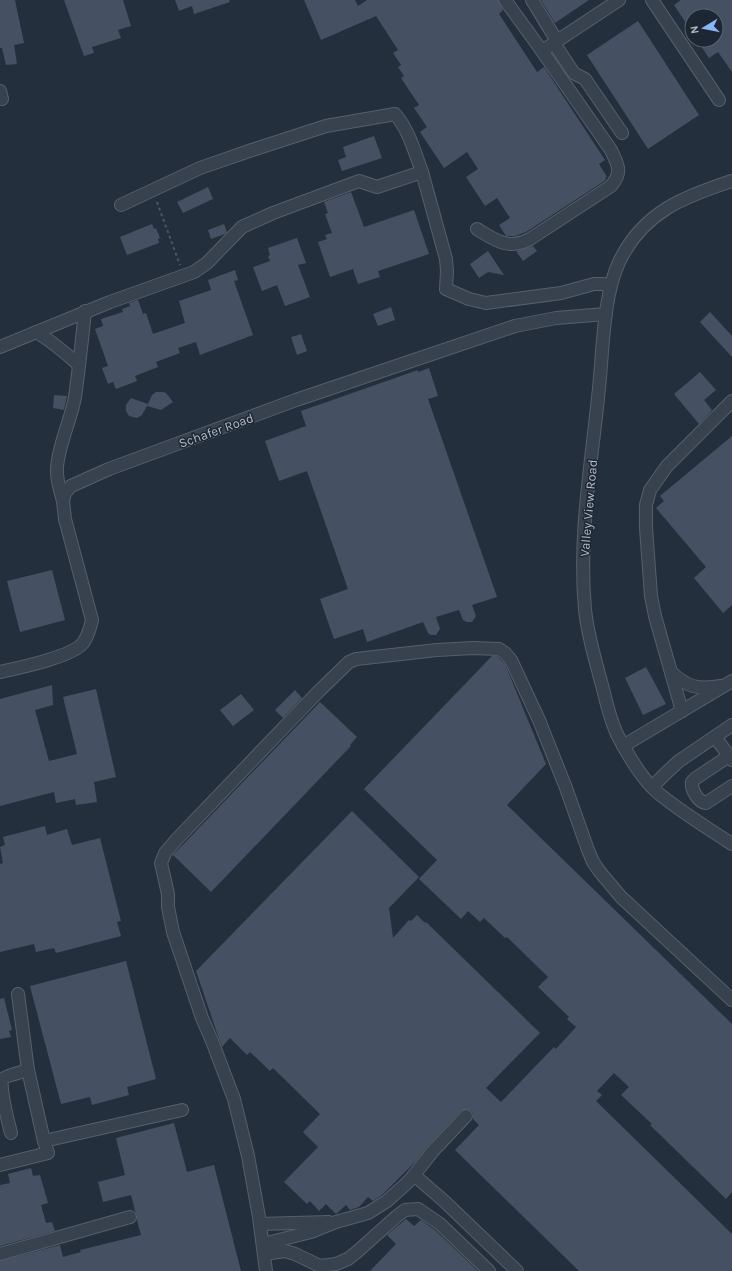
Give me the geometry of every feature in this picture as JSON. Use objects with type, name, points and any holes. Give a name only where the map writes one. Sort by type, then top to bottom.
[{"type":"street","points":[[477,229],[495,240],[511,245],[520,244],[611,186],[617,180],[619,174],[618,164],[611,150],[505,0]]},
{"type":"street","points":[[532,0],[571,69],[575,74],[585,79],[622,133]]},
{"type":"street","points":[[542,51],[619,0]]},
{"type":"street","points":[[652,0],[719,100]]},
{"type":"street","points":[[121,205],[200,168],[326,126],[395,114],[400,119],[413,147],[422,172],[446,259],[446,289],[486,303],[561,293],[594,284],[604,284],[610,287]]},
{"type":"street","points":[[0,347],[86,311],[194,272],[207,263],[242,227],[273,213],[359,181],[377,187],[422,172]]},
{"type":"street","name":"Valley View Road","points":[[732,181],[709,188],[673,204],[652,217],[634,238],[620,261],[610,287],[586,513],[583,582],[585,611],[594,653],[610,713],[618,736],[632,762],[652,788],[678,809],[732,844]]},
{"type":"street","points":[[0,672],[64,655],[82,645],[90,632],[92,620],[65,519],[63,501],[58,480],[58,463],[71,415],[86,311]]},
{"type":"street","name":"Schafer Road","points":[[63,501],[65,493],[71,486],[109,469],[319,393],[515,326],[556,318],[606,314]]},
{"type":"street","points":[[36,332],[60,348],[78,365]]},
{"type":"street","points":[[682,711],[655,616],[651,596],[646,528],[646,505],[650,490],[667,466],[732,401]]},
{"type":"street","points":[[266,1271],[260,1221],[248,1156],[234,1099],[202,1018],[173,932],[168,907],[168,894],[161,863],[165,853],[177,839],[318,692],[350,662],[356,659],[437,650],[473,648],[499,649],[506,653],[511,660],[539,720],[593,862],[621,897],[732,1000]]},
{"type":"street","points":[[671,672],[688,685],[706,688],[729,683]]},
{"type":"street","points":[[623,746],[729,683]]},
{"type":"street","points":[[652,788],[672,767],[732,724]]},
{"type":"street","points":[[715,737],[731,758],[696,778],[692,782],[691,786],[699,800],[706,803],[732,786]]},
{"type":"street","points":[[0,1165],[48,1152],[44,1141],[28,1070],[18,994]]},
{"type":"street","points":[[11,1133],[0,1088],[2,1080],[5,1077],[28,1070]]},
{"type":"street","points":[[44,1141],[182,1110]]},
{"type":"street","points":[[263,1249],[336,1222],[368,1213],[377,1208],[408,1182],[433,1151],[466,1116]]},
{"type":"street","points":[[414,1175],[444,1201],[517,1271]]},
{"type":"street","points":[[263,1249],[285,1251],[320,1266],[336,1264],[348,1259],[405,1210],[418,1209],[440,1224],[489,1271]]},
{"type":"street","points":[[0,1254],[130,1217]]},
{"type":"street","points":[[260,1221],[336,1222]]},
{"type":"path","points":[[153,190],[184,276]]},
{"type":"building","points":[[0,0],[15,0],[24,43],[14,45],[17,64],[6,65],[2,48],[0,48]]},
{"type":"building","points":[[64,0],[123,0],[131,26],[118,30],[121,38],[92,47],[94,53],[84,56]]},
{"type":"building","points":[[175,0],[229,0],[230,2],[194,14],[192,6],[179,11]]},
{"type":"building","points":[[304,0],[355,0],[358,6],[367,0],[498,0],[503,10],[499,14],[537,72],[544,67],[605,160],[599,164],[607,177],[605,178],[606,180],[526,232],[515,236],[506,236],[499,225],[510,218],[497,198],[485,206],[466,177],[478,169],[467,152],[444,168],[420,132],[427,127],[414,108],[419,105],[401,78],[404,76],[398,67],[401,65],[393,53],[398,50],[376,16],[321,40]]},
{"type":"building","points":[[541,0],[589,0],[555,23]]},
{"type":"building","points":[[681,0],[732,0],[732,72],[718,52],[709,58],[702,48],[724,48],[724,8],[684,8],[684,20],[674,5]]},
{"type":"building","points":[[638,21],[699,115],[648,149],[587,55]]},
{"type":"building","points":[[374,136],[382,158],[342,171],[338,160],[346,157],[343,147]]},
{"type":"building","points":[[208,187],[213,199],[183,213],[177,202]]},
{"type":"building","points":[[351,192],[364,227],[414,210],[429,254],[378,271],[380,277],[358,284],[353,269],[330,277],[318,242],[327,239],[325,235],[332,233],[325,214],[328,213],[324,202]]},
{"type":"building","points":[[152,224],[154,229],[156,228],[160,238],[158,239],[159,243],[127,255],[120,237]]},
{"type":"building","points":[[224,224],[227,232],[211,239],[208,230]]},
{"type":"building","points":[[297,238],[306,263],[298,265],[310,297],[285,306],[277,285],[262,291],[253,267],[270,261],[268,256],[270,255],[268,248]]},
{"type":"building","points":[[533,246],[537,251],[523,261],[516,251]]},
{"type":"building","points":[[488,251],[504,275],[488,272],[479,278],[470,264]]},
{"type":"building","points":[[235,270],[238,280],[234,281],[253,335],[200,355],[196,342],[178,348],[180,353],[156,362],[158,367],[135,376],[137,381],[116,389],[113,382],[108,384],[102,368],[108,366],[95,329],[103,326],[101,319],[123,312],[122,309],[130,306],[129,303],[138,300],[143,314],[146,313],[153,334],[185,323],[179,301],[211,290],[208,280]]},
{"type":"building","points":[[391,307],[395,320],[378,326],[373,314]]},
{"type":"building","points":[[710,312],[732,336],[732,357],[700,322]]},
{"type":"building","points":[[301,334],[307,351],[297,355],[291,337]]},
{"type":"building","points":[[429,368],[438,396],[428,399],[497,597],[472,605],[476,616],[472,622],[463,620],[459,610],[436,617],[440,629],[436,635],[431,635],[428,633],[423,622],[367,642],[363,629],[334,639],[320,599],[348,589],[307,471],[279,481],[265,441],[306,426],[301,411],[418,370],[418,372]]},
{"type":"building","points":[[700,372],[716,390],[704,400],[712,410],[699,424],[674,394]]},
{"type":"building","points":[[156,392],[166,393],[173,402],[161,410],[147,406],[152,395]]},
{"type":"building","points":[[54,395],[67,396],[64,410],[53,408]]},
{"type":"building","points":[[131,398],[148,404],[142,415],[137,418],[129,416],[126,411],[126,405]]},
{"type":"building","points":[[732,436],[732,605],[723,613],[694,578],[706,567],[656,508],[664,501],[660,496]]},
{"type":"building","points":[[52,570],[65,620],[20,632],[7,581]]},
{"type":"building","points":[[492,656],[497,656],[505,664],[546,764],[507,805],[732,1024],[732,1192],[726,1199],[650,1125],[652,1124],[621,1095],[629,1087],[614,1073],[597,1091],[602,1095],[596,1101],[732,1234],[732,1271],[579,1271],[455,1150],[479,1125],[473,1119],[473,1114],[471,1111],[467,1109],[461,1111],[416,1161],[382,1195],[373,1201],[368,1197],[359,1207],[350,1210],[346,1205],[336,1214],[326,1204],[319,1211],[310,1201],[307,1204],[284,1182],[318,1147],[303,1132],[320,1114],[273,1068],[270,1071],[250,1052],[247,1055],[230,1038],[222,1047],[196,971],[352,811],[419,877],[389,908],[393,938],[409,920],[411,921],[417,915],[540,1033],[486,1088],[501,1102],[554,1047],[556,1049],[576,1027],[567,1019],[569,1017],[538,987],[548,977],[507,937],[505,938],[484,918],[480,922],[468,911],[461,919],[419,879],[437,860],[364,789]]},
{"type":"building","points":[[646,667],[666,704],[643,715],[625,678]]},
{"type":"building","points":[[52,685],[53,705],[35,710],[49,761],[77,754],[63,697],[96,689],[116,777],[94,782],[97,802],[76,805],[75,799],[56,803],[54,792],[0,806],[0,699]]},
{"type":"building","points":[[295,690],[302,698],[283,718],[275,710]]},
{"type":"building","points":[[241,694],[254,710],[233,726],[220,710]]},
{"type":"building","points":[[320,702],[357,737],[350,745],[351,746],[211,892],[173,855]]},
{"type":"building","points":[[45,826],[47,835],[67,829],[72,845],[100,838],[121,921],[117,922],[121,936],[56,953],[54,948],[36,952],[34,944],[0,952],[0,864],[3,863],[0,847],[5,845],[3,837]]},
{"type":"building","points":[[126,961],[156,1079],[127,1087],[129,1095],[92,1105],[90,1097],[61,1104],[30,986]]},
{"type":"building","points":[[4,998],[12,1030],[9,1031],[11,1037],[0,1039],[0,999]]},
{"type":"building","points":[[174,1123],[187,1172],[214,1165],[241,1271],[0,1271],[0,1261],[60,1245],[63,1257],[81,1252],[80,1250],[141,1235],[131,1195],[103,1202],[98,1182],[125,1175],[116,1138]]},
{"type":"building","points":[[31,1168],[33,1176],[40,1175],[48,1203],[41,1205],[46,1223],[52,1222],[55,1231],[0,1246],[0,1185],[10,1183],[8,1174]]},
{"type":"building","points":[[406,1219],[414,1226],[421,1220],[436,1231],[478,1271],[370,1271],[396,1244],[387,1235]]}]
